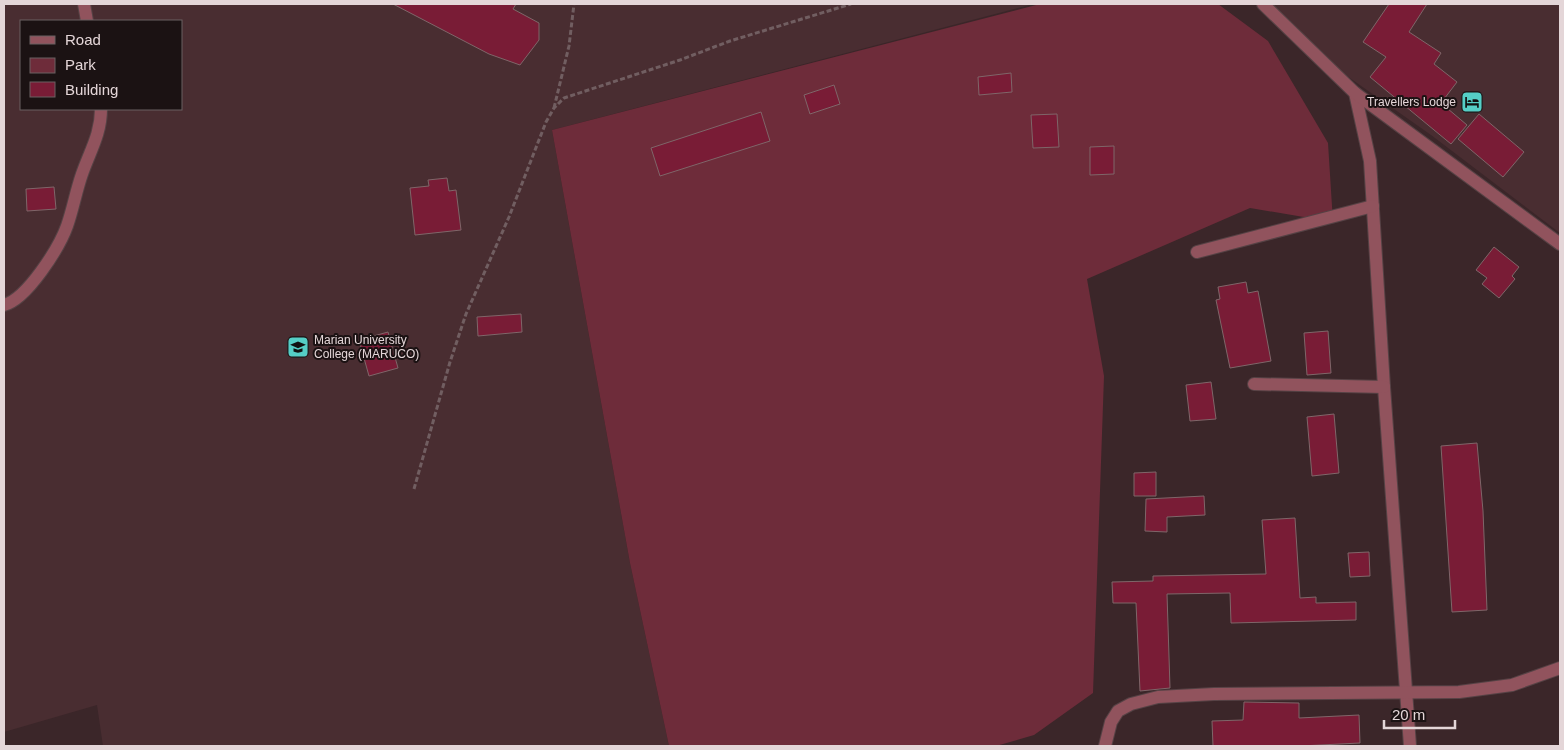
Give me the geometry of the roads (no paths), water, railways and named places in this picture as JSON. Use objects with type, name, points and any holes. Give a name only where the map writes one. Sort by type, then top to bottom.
[{"type":"street","points":[[84,4],[87,20]]},
{"type":"street","points":[[1263,4],[1355,93],[1560,244]]},
{"type":"street","points":[[1355,93],[1370,161],[1410,746]]},
{"type":"street","points":[[4,305],[20,295],[33,283],[48,262],[67,228],[88,158],[96,143],[101,121],[101,110]]},
{"type":"street","points":[[1197,252],[1373,206]]},
{"type":"street","points":[[1254,384],[1384,387]]},
{"type":"street","points":[[1105,746],[1111,722],[1118,711],[1131,704],[1158,698],[1214,694],[1459,692],[1512,684],[1560,668]]},
{"type":"place","name":"Travellers Lodge","points":[[1472,102]]},
{"type":"place","name":"Marian University College (MARUCO)","points":[[298,347]]}]
